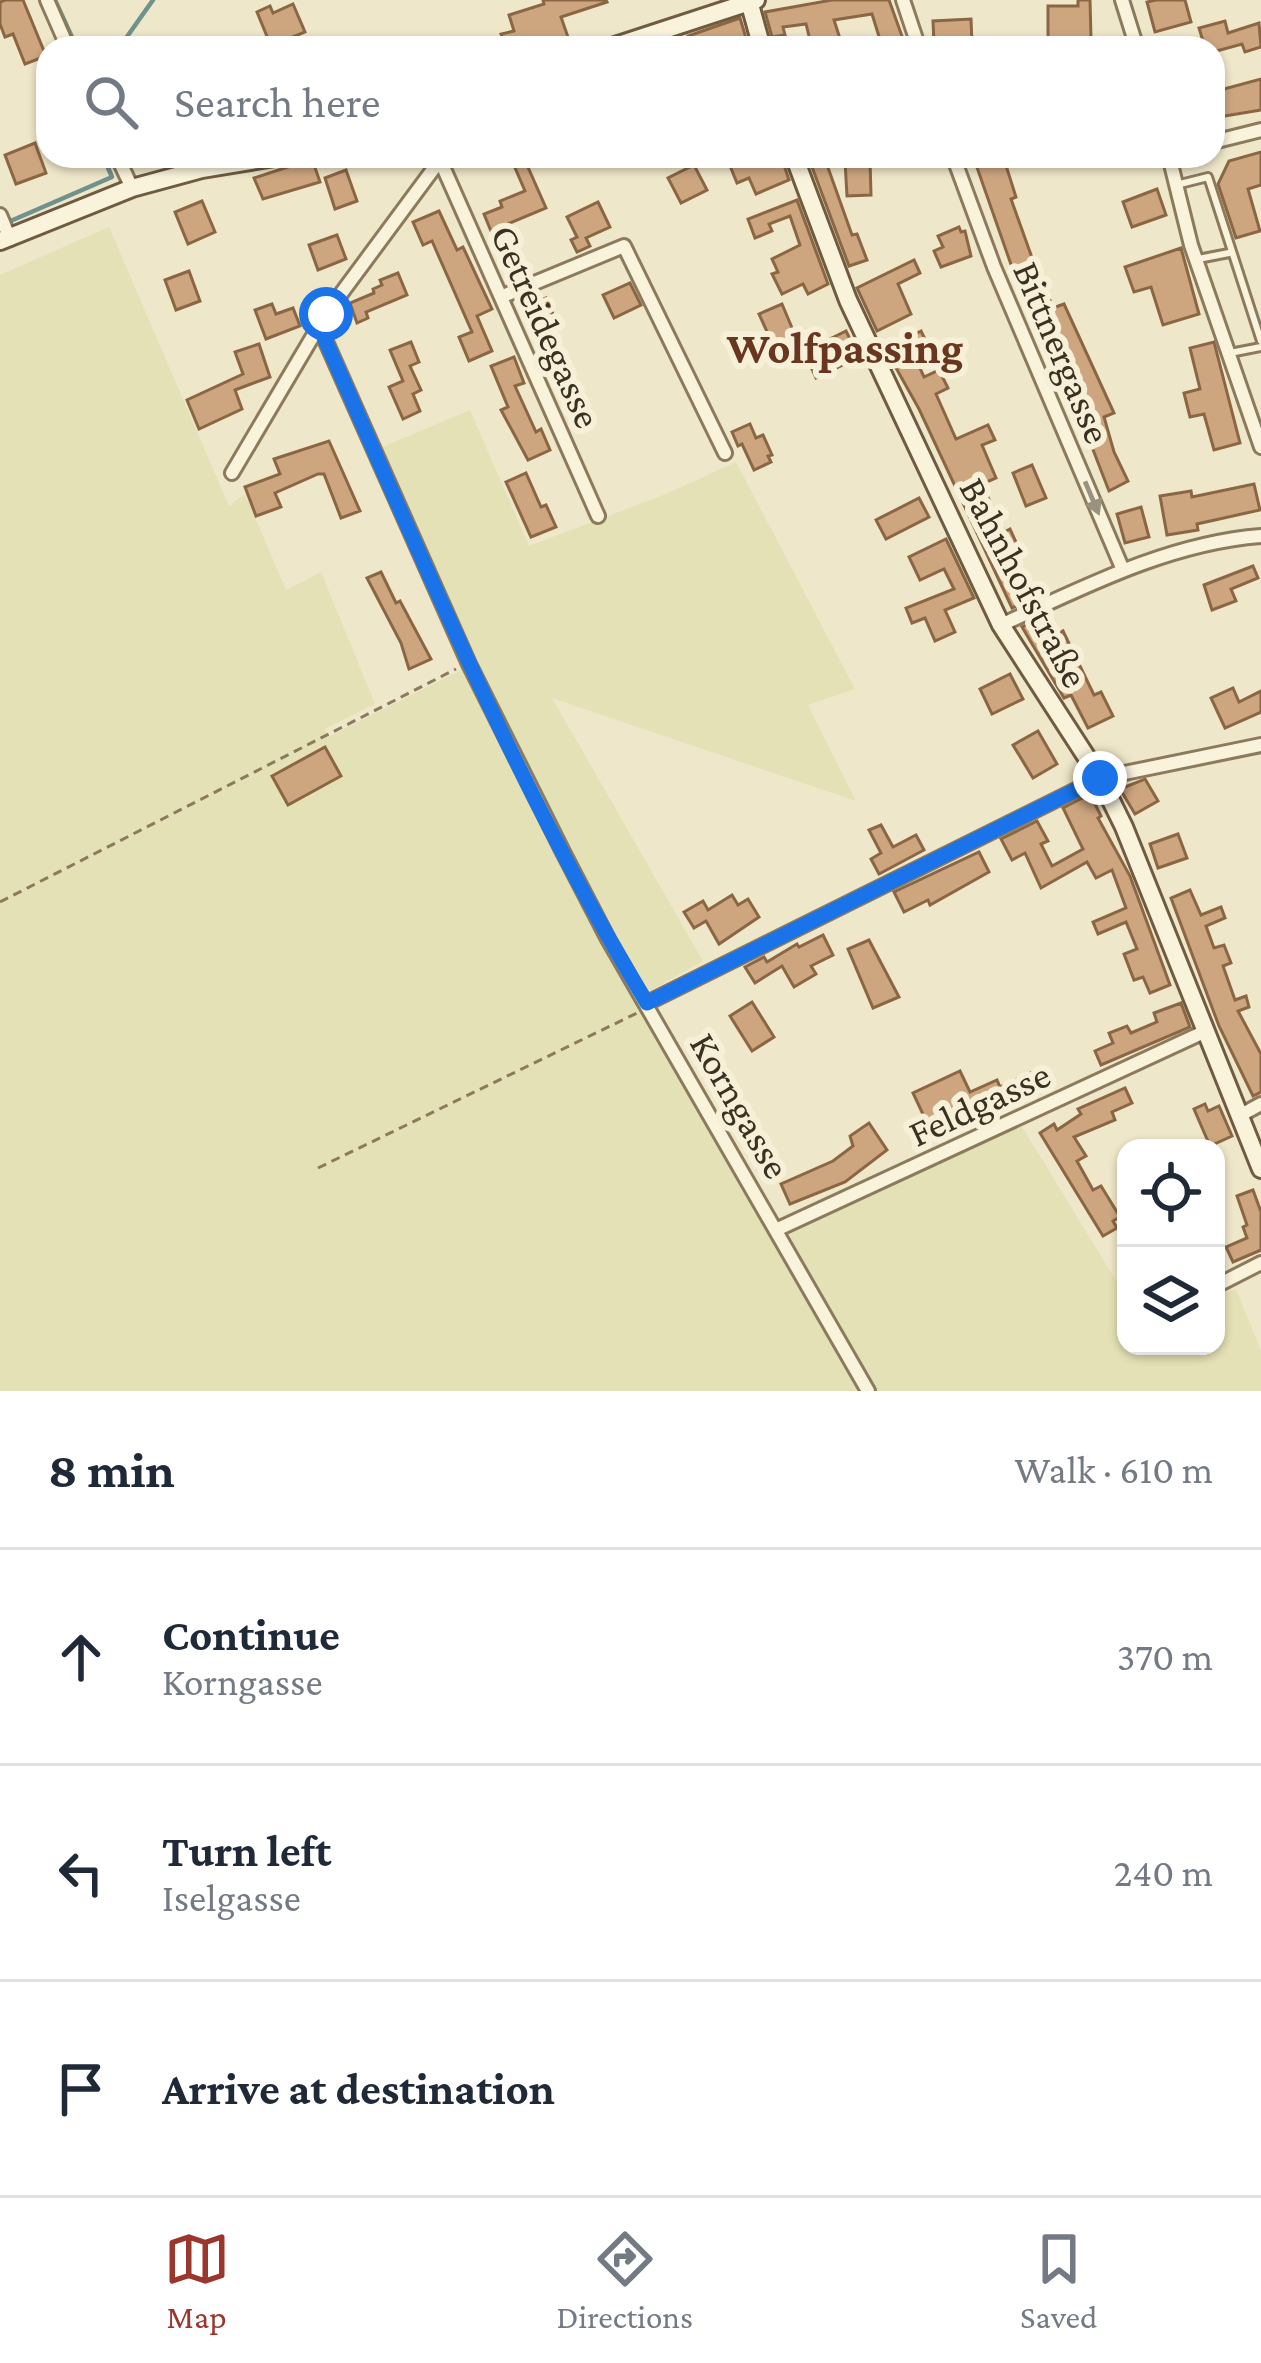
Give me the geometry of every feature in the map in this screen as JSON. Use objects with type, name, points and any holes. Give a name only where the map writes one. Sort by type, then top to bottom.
[{"type":"street","points":[[47,0],[63,36]]},
{"type":"street","points":[[644,36],[751,0],[759,36]]},
{"type":"street","points":[[903,0],[915,36]]},
{"type":"street","points":[[1122,0],[1133,36]]},
{"type":"street","points":[[1225,139],[1261,130]]},
{"type":"street","points":[[123,168],[132,188]]},
{"type":"street","points":[[3,229],[208,168]]},
{"type":"street","points":[[232,472],[319,326],[435,168]]},
{"type":"street","name":"Getreidegasse","points":[[446,168],[598,516]]},
{"type":"street","name":"Bahnhofstraße","points":[[798,168],[848,300],[1001,625],[1100,778],[1124,827],[1261,1169]]},
{"type":"street","name":"Bittnergasse","points":[[957,168],[994,267],[1123,570]]},
{"type":"street","points":[[1172,168],[1196,260],[1261,447]]},
{"type":"street","points":[[503,296],[624,246],[725,453]]},
{"type":"street","name":"Korngasse","points":[[319,326],[469,664],[608,939],[868,1391]]},
{"type":"street","points":[[1001,625],[1123,570],[1231,539],[1261,536]]},
{"type":"street","points":[[648,1005],[1100,778],[1261,745]]},
{"type":"street","name":"Feldgasse","points":[[778,1229],[1206,1031]]},
{"type":"street","points":[[1240,1116],[1261,1104]]},
{"type":"street","points":[[1225,1281],[1261,1263]]},
{"type":"lane","points":[[1176,184],[1208,177],[1261,344],[1228,353]]},
{"type":"lane","points":[[1196,260],[1229,253]]},
{"type":"path","points":[[0,902],[469,664]]},
{"type":"path","points":[[318,1168],[648,1005]]},
{"type":"shaded area","points":[[109,227],[229,506],[245,494],[286,590],[321,572],[375,704],[325,729],[328,737],[473,664],[378,449],[470,410],[529,546],[736,462],[855,689],[808,705],[856,801],[552,698],[703,961],[639,997],[775,1233],[1018,1120],[1117,1282],[1117,1355],[1225,1355],[1225,1293],[1236,1289],[1261,1351],[1261,1391],[0,1391],[0,275]]},
{"type":"building","points":[[23,0],[38,36],[36,60],[25,64],[13,34],[5,37],[0,2]]},
{"type":"building","points":[[543,0],[607,2],[561,17],[568,36],[502,36],[514,31],[509,15],[544,4]]},
{"type":"building","points":[[832,0],[889,0],[902,36],[879,36],[872,14],[834,20],[839,36],[809,36],[806,24],[783,27],[785,35],[772,36],[765,12]]},
{"type":"building","points":[[1078,0],[1090,0],[1091,36],[1048,36],[1048,6],[1078,6]]},
{"type":"building","points":[[1185,0],[1191,22],[1155,32],[1147,2]]},
{"type":"building","points":[[293,4],[305,32],[267,36],[257,12],[270,6],[273,13]]},
{"type":"building","points":[[740,18],[745,36],[688,36]]},
{"type":"building","points":[[971,19],[972,36],[934,36],[933,21]]},
{"type":"building","points":[[1225,21],[1228,33],[1259,23],[1261,47],[1245,52],[1242,44],[1225,49],[1225,36],[1201,36],[1199,28]]},
{"type":"building","points":[[1261,79],[1261,110],[1225,116],[1225,89]]},
{"type":"building","points":[[35,143],[36,168],[44,168],[46,173],[16,184],[5,155]]},
{"type":"building","points":[[1261,152],[1261,185],[1248,189],[1260,231],[1236,238],[1218,184],[1229,161]]},
{"type":"building","points":[[285,168],[315,168],[320,182],[263,199],[254,178]]},
{"type":"building","points":[[515,168],[528,168],[546,208],[491,231],[484,214],[525,191]]},
{"type":"building","points":[[696,168],[707,190],[681,203],[668,178]]},
{"type":"building","points":[[731,168],[785,168],[789,180],[756,194],[749,178],[737,183]]},
{"type":"building","points":[[812,168],[828,168],[852,235],[857,234],[867,260],[849,266]]},
{"type":"building","points":[[845,168],[870,168],[871,195],[847,196]]},
{"type":"building","points":[[977,168],[1007,168],[1016,197],[1011,199],[1035,266],[1014,273]]},
{"type":"building","points":[[346,170],[357,201],[335,209],[325,178]]},
{"type":"building","points":[[1157,189],[1166,215],[1132,227],[1123,202]]},
{"type":"building","points":[[797,200],[828,284],[808,294],[803,284],[782,294],[772,274],[778,272],[772,259],[800,245],[790,216],[769,224],[772,231],[755,238],[748,219]]},
{"type":"building","points":[[202,201],[215,232],[188,244],[175,212]]},
{"type":"building","points":[[598,202],[610,227],[586,238],[590,246],[577,252],[571,240],[577,237],[567,217]]},
{"type":"building","points":[[439,211],[457,250],[463,247],[492,309],[477,316],[492,351],[469,361],[459,337],[472,332],[432,241],[423,245],[413,222]]},
{"type":"building","points":[[959,227],[965,231],[971,256],[941,267],[934,251],[943,247],[938,236]]},
{"type":"building","points":[[337,235],[346,259],[318,270],[309,245]]},
{"type":"building","points":[[1181,248],[1199,314],[1163,325],[1151,287],[1134,292],[1125,267]]},
{"type":"building","points":[[914,260],[920,273],[898,284],[911,314],[877,331],[857,288]]},
{"type":"building","points":[[189,271],[200,301],[176,310],[165,280]]},
{"type":"building","points":[[398,273],[407,295],[366,312],[368,318],[357,323],[350,303],[374,293],[382,285],[380,280]]},
{"type":"building","points":[[630,283],[641,305],[614,318],[603,295]]},
{"type":"building","points":[[1044,285],[1053,308],[1064,304],[1114,413],[1104,417],[1128,481],[1109,491],[1025,293]]},
{"type":"building","points":[[546,298],[557,323],[532,334],[522,308]]},
{"type":"building","points":[[272,304],[276,314],[293,308],[300,326],[266,339],[255,310]]},
{"type":"building","points":[[782,304],[795,335],[804,330],[809,342],[774,359],[759,314]]},
{"type":"building","points":[[846,331],[859,357],[816,378],[811,367],[828,359],[820,344]]},
{"type":"building","points":[[921,331],[927,343],[912,351],[924,377],[939,370],[948,388],[936,394],[956,439],[988,425],[995,440],[982,445],[996,478],[982,484],[1004,532],[1010,529],[1020,551],[1013,555],[1033,599],[1012,608],[919,409],[886,350]]},
{"type":"building","points":[[411,342],[419,362],[410,366],[421,390],[413,394],[420,411],[403,419],[389,387],[403,381],[390,350]]},
{"type":"building","points":[[1214,342],[1240,443],[1214,450],[1204,414],[1190,417],[1184,393],[1200,389],[1190,348]]},
{"type":"building","points":[[259,344],[270,377],[235,390],[242,409],[199,429],[187,400],[243,374],[235,352]]},
{"type":"building","points":[[514,357],[524,383],[515,386],[536,432],[541,429],[550,450],[528,460],[501,410],[508,407],[491,366]]},
{"type":"building","points":[[750,424],[756,438],[763,435],[772,455],[768,456],[771,462],[754,470],[732,432]]},
{"type":"building","points":[[329,441],[360,511],[341,518],[324,474],[318,474],[275,493],[281,507],[256,516],[245,487],[280,474],[274,459]]},
{"type":"building","points":[[1032,465],[1046,498],[1026,506],[1013,473]]},
{"type":"building","points":[[526,473],[556,527],[531,537],[506,482]]},
{"type":"building","points":[[1254,484],[1260,510],[1167,535],[1160,496],[1191,491],[1192,497]]},
{"type":"building","points":[[919,498],[929,517],[886,539],[876,520]]},
{"type":"building","points":[[1141,507],[1149,537],[1125,543],[1117,514]]},
{"type":"building","points":[[946,539],[974,598],[945,610],[955,632],[935,641],[925,618],[912,623],[906,608],[954,589],[944,569],[920,580],[909,557]]},
{"type":"building","points":[[1253,566],[1258,578],[1231,589],[1236,601],[1212,610],[1204,585]]},
{"type":"building","points":[[381,572],[431,659],[409,669],[401,643],[367,578]]},
{"type":"building","points":[[1046,616],[1058,634],[1063,631],[1094,695],[1101,692],[1113,716],[1088,728],[1071,695],[1064,698],[1022,627]]},
{"type":"building","points":[[1010,674],[1023,699],[992,714],[980,689]]},
{"type":"building","points":[[1233,688],[1239,702],[1261,691],[1261,712],[1225,728],[1211,698]]},
{"type":"building","points":[[1038,731],[1057,764],[1033,778],[1013,745]]},
{"type":"building","points":[[325,747],[341,776],[288,805],[272,776]]},
{"type":"building","points":[[1145,779],[1158,801],[1135,814],[1120,789]]},
{"type":"building","points":[[1090,794],[1130,876],[1170,985],[1150,993],[1143,977],[1134,980],[1124,954],[1137,949],[1126,922],[1098,934],[1093,922],[1126,908],[1112,870],[1096,878],[1087,862],[1041,888],[1025,853],[1012,860],[1001,839],[1037,821],[1048,841],[1041,844],[1052,866],[1083,849],[1063,808]]},
{"type":"building","points":[[881,825],[893,847],[916,835],[924,850],[879,874],[871,859],[881,853],[869,830]]},
{"type":"building","points":[[1178,834],[1187,858],[1158,868],[1150,844]]},
{"type":"building","points":[[979,852],[989,872],[930,905],[928,900],[904,912],[894,892]]},
{"type":"building","points":[[1190,890],[1201,915],[1221,907],[1225,918],[1206,926],[1214,948],[1224,945],[1231,963],[1223,966],[1235,1000],[1246,996],[1249,1007],[1238,1011],[1261,1054],[1261,1092],[1253,1096],[1219,1026],[1171,898]]},
{"type":"building","points":[[732,895],[738,905],[748,899],[759,917],[719,944],[706,921],[694,928],[684,912],[703,901],[708,910]]},
{"type":"building","points":[[823,935],[833,955],[811,966],[816,974],[794,987],[782,966],[755,983],[745,967],[764,957],[767,962]]},
{"type":"building","points":[[869,940],[899,997],[873,1008],[848,949]]},
{"type":"building","points":[[752,1002],[774,1037],[752,1051],[730,1016]]},
{"type":"building","points":[[1181,1003],[1190,1027],[1101,1065],[1095,1051],[1113,1043],[1109,1033],[1127,1026],[1131,1033],[1157,1022],[1154,1013]]},
{"type":"building","points":[[960,1071],[970,1092],[997,1080],[1000,1087],[1035,1071],[1044,1090],[993,1115],[987,1099],[928,1125],[913,1093]]},
{"type":"building","points":[[1125,1088],[1132,1103],[1112,1112],[1115,1120],[1074,1137],[1086,1156],[1077,1161],[1093,1190],[1101,1186],[1117,1212],[1113,1221],[1117,1228],[1103,1236],[1040,1133],[1054,1124],[1057,1130],[1081,1114],[1078,1109]]},
{"type":"building","points":[[1205,1104],[1208,1111],[1219,1106],[1232,1136],[1207,1139],[1194,1109]]},
{"type":"building","points":[[869,1123],[887,1150],[845,1182],[790,1204],[781,1184],[833,1161],[853,1146],[850,1136]]},
{"type":"building","points":[[1253,1190],[1261,1212],[1261,1250],[1233,1262],[1226,1247],[1247,1238],[1237,1196]]},
{"type":"waterway","points":[[55,0],[72,36]]},
{"type":"waterway","points":[[128,36],[153,0]]},
{"type":"waterway","points":[[6,223],[112,177],[108,168]]},
{"type":"district","name":"Wolfpassing","points":[[845,347]]},
{"type":"route","points":[[326,314],[319,326],[469,664],[562,852],[647,1003],[1100,778]]}]
